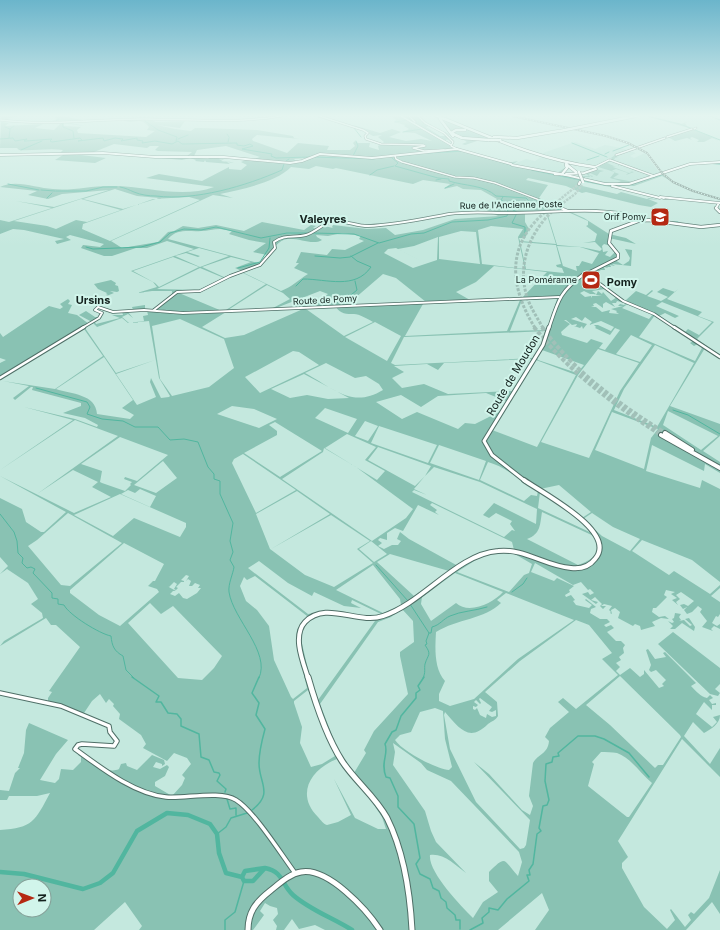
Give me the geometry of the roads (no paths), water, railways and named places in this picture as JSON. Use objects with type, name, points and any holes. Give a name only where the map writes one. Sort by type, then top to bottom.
[{"type":"highway","points":[[557,160],[570,164],[595,167]]},
{"type":"highway","points":[[557,160],[578,173]]},
{"type":"highway","points":[[557,160],[567,166],[566,174]]},
{"type":"highway","points":[[581,183],[576,168],[578,166],[595,167]]},
{"type":"highway","points":[[556,174],[566,174],[566,171],[578,173]]},
{"type":"highway","points":[[663,434],[720,467]]},
{"type":"main road","points":[[255,159],[287,163],[300,162],[305,159]]},
{"type":"main road","points":[[493,159],[556,174]]},
{"type":"main road","points":[[607,184],[633,183],[695,163],[720,162]]},
{"type":"main road","points":[[566,174],[585,173],[595,167]]},
{"type":"main road","points":[[566,174],[654,196],[718,204],[716,209],[720,212]]},
{"type":"main road","points":[[587,275],[592,270],[618,257],[618,253],[609,243],[611,232],[646,219],[708,227],[720,225]]},
{"type":"main road","name":"Route de Moudon","points":[[412,930],[406,878],[390,826],[376,801],[348,769],[335,748],[311,686],[298,637],[305,622],[321,613],[334,613],[359,618],[375,619],[387,615],[418,596],[476,556],[492,551],[512,551],[526,554],[556,566],[576,568],[590,564],[597,558],[601,549],[600,538],[586,522],[516,476],[487,448],[485,438],[542,346],[559,298],[566,288],[579,277],[587,275]]},
{"type":"main road","points":[[248,930],[249,918],[254,907],[275,887],[295,873],[304,871],[312,873],[347,891],[364,907],[380,930]]},
{"type":"street","points":[[397,159],[400,162],[455,177],[480,179],[500,184],[568,211]]},
{"type":"street","points":[[595,167],[609,159]]},
{"type":"street","points":[[613,159],[654,176]]},
{"type":"street","name":"Rue de l'Ancienne Poste","points":[[153,311],[178,292],[201,290],[261,264],[275,248],[274,242],[278,239],[289,235],[306,234],[319,229],[331,221],[352,225],[369,226],[419,221],[465,212],[514,213],[568,211],[634,215],[646,219]]},
{"type":"street","points":[[587,275],[623,301],[654,314],[720,357]]},
{"type":"street","name":"Route de Pomy","points":[[0,378],[101,316],[102,314],[95,308],[113,312],[153,311],[184,313],[559,298]]},
{"type":"street","points":[[0,693],[61,706],[109,726],[110,732],[117,741],[114,746],[108,747],[84,744],[78,745],[75,749],[126,784],[166,797],[224,796],[235,799],[248,810],[295,873]]},
{"type":"waterway","points":[[394,159],[398,163],[395,166],[438,178],[449,179],[449,181],[455,183],[480,188],[491,192],[496,196],[526,198],[533,205]]},
{"type":"waterway","points":[[493,159],[515,166]]},
{"type":"waterway","points":[[709,163],[720,164]]},
{"type":"waterway","points":[[120,187],[139,194],[151,196],[171,197],[204,194],[253,182],[282,170],[284,164]]},
{"type":"waterway","points":[[370,175],[377,170],[394,166]]},
{"type":"waterway","points":[[532,170],[605,185]]},
{"type":"waterway","points":[[611,185],[632,184],[663,174]]},
{"type":"waterway","points":[[436,180],[441,179]]},
{"type":"waterway","points":[[8,184],[39,190]]},
{"type":"waterway","points":[[445,188],[454,184]]},
{"type":"waterway","points":[[56,191],[86,191],[103,187],[117,187]]},
{"type":"waterway","points":[[41,190],[55,191]]},
{"type":"waterway","points":[[47,198],[52,193]]},
{"type":"waterway","points":[[503,197],[501,200],[509,205],[507,207]]},
{"type":"waterway","points":[[534,205],[562,210]]},
{"type":"waterway","points":[[507,208],[508,212]]},
{"type":"waterway","points":[[513,210],[517,212]]},
{"type":"waterway","points":[[312,233],[354,234],[379,243],[411,234],[424,233],[452,222],[488,220],[507,216],[508,213]]},
{"type":"waterway","points":[[517,213],[512,223],[525,227],[525,233]]},
{"type":"waterway","points":[[673,222],[678,222]]},
{"type":"waterway","points":[[86,247],[93,249],[141,247],[160,242],[170,233],[184,229],[201,230],[216,227],[261,238],[287,233],[307,233]]},
{"type":"waterway","points":[[238,268],[260,262],[269,248],[270,238]]},
{"type":"waterway","points":[[351,256],[378,243]]},
{"type":"waterway","points":[[315,256],[340,258],[351,256]]},
{"type":"waterway","points":[[296,286],[303,279],[340,282],[357,279],[371,267],[357,261],[351,256]]},
{"type":"waterway","points":[[340,304],[357,290],[355,281]]},
{"type":"waterway","points":[[36,388],[87,402],[90,407],[87,414],[102,419],[123,421],[135,427],[158,427],[170,440],[184,439],[198,442],[208,467],[214,474],[214,479],[220,481],[220,494],[233,523],[230,541],[233,552],[230,560],[234,567],[229,592],[237,613],[256,646],[260,657],[261,668],[259,678]]},
{"type":"waterway","points":[[673,410],[688,415],[720,434]]},
{"type":"waterway","points":[[0,514],[14,532],[17,541],[18,553],[23,558],[22,563],[27,568],[31,567],[35,569],[33,573],[52,593],[52,598],[58,599],[58,604],[64,605],[78,619],[106,635],[111,636],[114,648],[123,656],[126,670],[134,678]]},
{"type":"waterway","points":[[376,565],[408,601]]},
{"type":"waterway","points":[[512,592],[523,584],[527,578]]},
{"type":"waterway","points":[[410,604],[429,633]]},
{"type":"waterway","points":[[429,633],[431,633],[432,627],[450,616],[487,607]]},
{"type":"waterway","points":[[423,678],[425,664],[429,654],[425,645],[427,644],[426,641],[429,633]]},
{"type":"waterway","points":[[132,677],[159,696],[156,702],[161,702],[168,713],[177,714],[181,719],[181,726],[199,734],[201,757],[209,760],[214,772],[219,773],[220,775],[217,781],[226,789],[225,792]]},
{"type":"waterway","points":[[252,810],[259,804],[264,793],[259,763],[260,750],[265,729],[256,715],[259,703],[252,693],[259,677]]},
{"type":"waterway","points":[[424,677],[418,686],[420,690],[416,693],[416,698],[401,716],[396,730],[392,732],[385,744],[386,751],[384,772],[386,777],[390,778],[398,796],[398,807],[414,824],[420,858],[416,864],[420,874],[430,879],[433,888],[439,891],[441,898],[446,902],[447,908],[455,915],[456,920],[460,920],[460,929]]},
{"type":"waterway","points":[[470,930],[483,923],[482,918],[489,912],[489,908],[498,910],[507,899],[529,881],[527,875],[530,875],[529,870],[533,864],[537,834],[541,831],[539,828],[543,806],[547,805],[549,800],[545,781],[546,764],[552,762],[553,757],[559,756],[558,753],[578,736],[595,736],[604,739],[629,753],[649,777]]},
{"type":"waterway","points":[[227,799],[230,809],[236,808],[236,815]]},
{"type":"waterway","points":[[0,872],[24,874],[83,889],[100,883],[113,873],[137,831],[167,813],[188,815],[210,824],[217,834],[219,853],[226,873],[242,877]]},
{"type":"waterway","points":[[217,834],[226,827],[231,818],[247,813]]},
{"type":"waterway","points":[[242,877],[244,881],[253,881],[265,868]]},
{"type":"waterway","points":[[242,877],[245,871],[265,868]]},
{"type":"waterway","points":[[265,868],[276,872],[289,891],[314,910],[352,930]]},
{"type":"waterway","points":[[225,930],[225,920],[235,912],[244,881]]},
{"type":"tunnel","points":[[548,209],[579,184]]},
{"type":"tunnel","points":[[555,209],[575,194],[582,185]]},
{"type":"tunnel","points":[[535,328],[526,312],[520,295],[516,280],[516,264],[519,249],[525,235],[536,221],[550,208]]},
{"type":"tunnel","points":[[543,328],[528,300],[525,287],[524,262],[532,238],[539,227],[555,209]]},
{"type":"tunnel","points":[[534,327],[577,373],[609,399],[661,435]]},
{"type":"tunnel","points":[[542,327],[568,358],[598,386],[631,411],[665,433]]},
{"type":"railway","points":[[652,159],[662,173],[673,182],[693,191],[720,199]]},
{"type":"place","name":"Orif Pomy","points":[[660,217]]},
{"type":"place","name":"La Poméranne","points":[[591,280]]},
{"type":"district","name":"Valeyres","points":[[323,219]]},
{"type":"district","name":"Pomy","points":[[622,282]]},
{"type":"district","name":"Ursins","points":[[93,300]]}]
